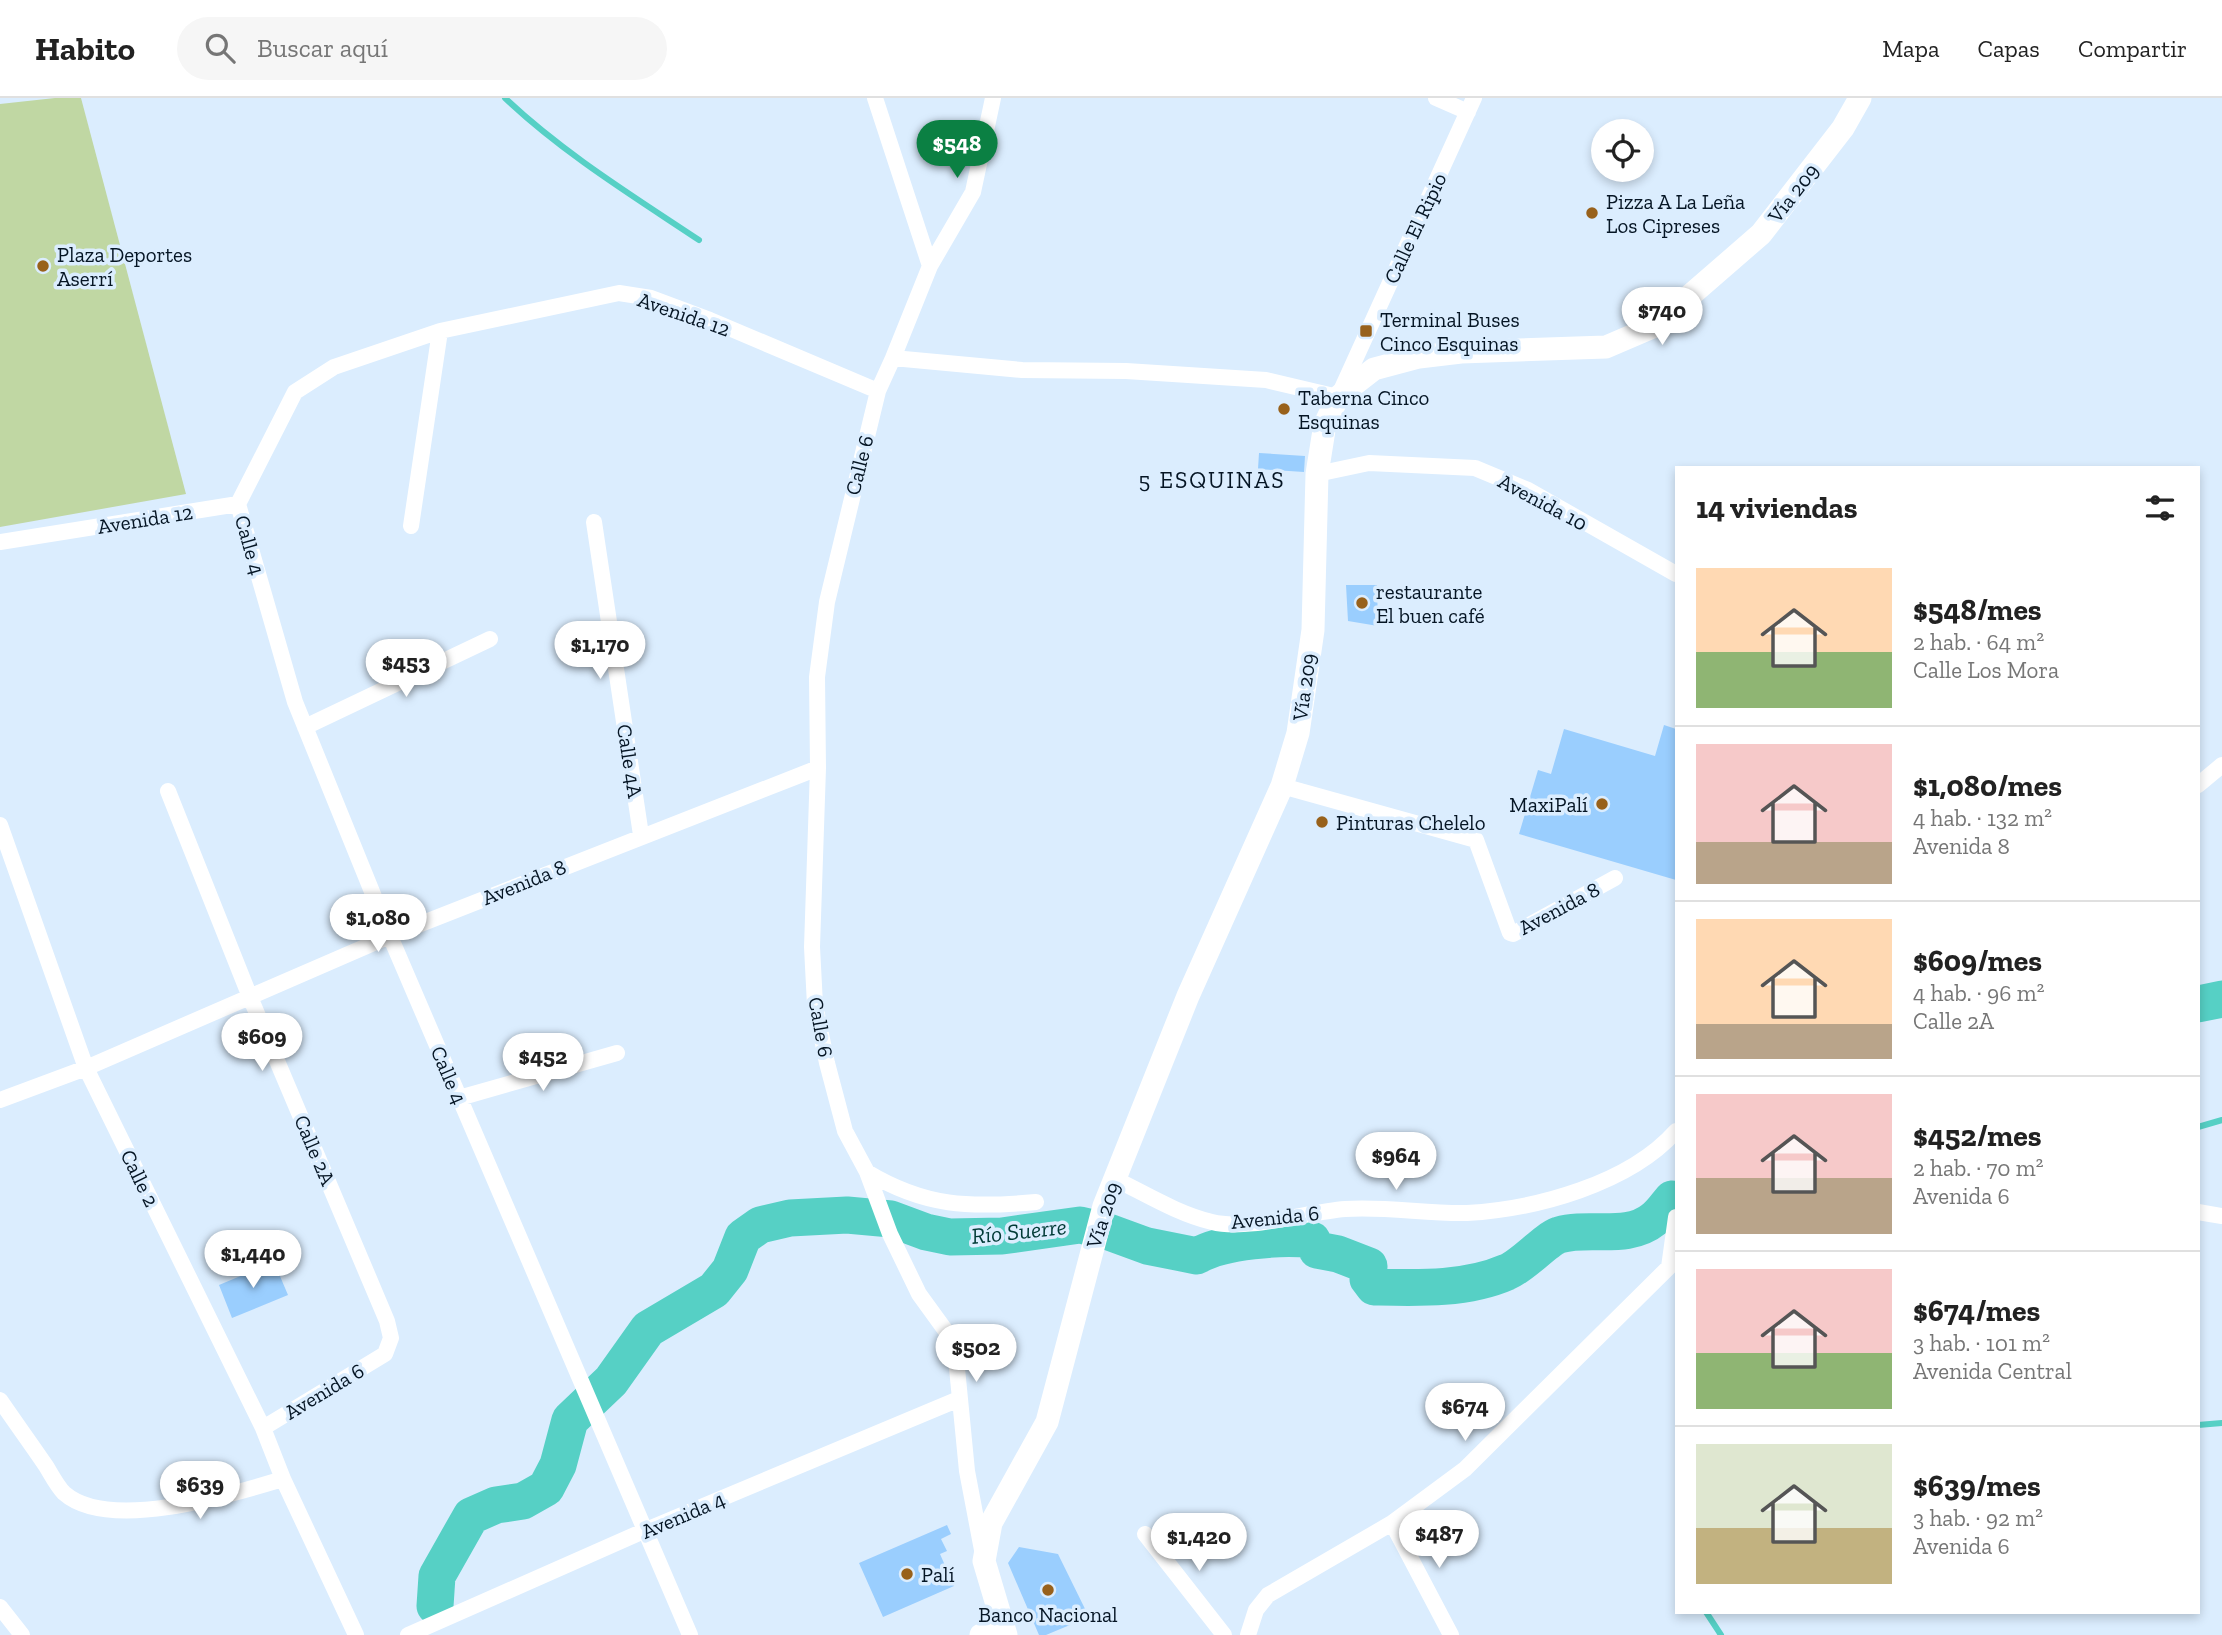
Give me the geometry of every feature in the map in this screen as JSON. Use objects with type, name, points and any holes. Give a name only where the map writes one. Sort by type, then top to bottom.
[{"type":"main road","name":"Vía 209","points":[[985,1561],[991,1522],[1047,1422],[1101,1215],[1188,996],[1282,786],[1298,733],[1313,629],[1317,474],[1325,424],[1338,397],[1374,369],[1419,357],[1461,352],[1606,346],[1655,326],[1761,234],[1843,128],[1860,98]]},
{"type":"main road","name":"Calle 6","points":[[985,1561],[996,1632]]},
{"type":"street","points":[[876,98],[930,266]]},
{"type":"street","points":[[878,391],[930,266],[973,192],[993,98]]},
{"type":"street","points":[[1436,98],[1471,105]]},
{"type":"street","name":"Calle El Ripio","points":[[1338,397],[1471,105]]},
{"type":"street","name":"Avenida 12","points":[[0,542],[238,504],[295,392],[334,367],[440,331],[619,293],[650,298],[710,320],[878,391]]},
{"type":"street","points":[[411,526],[440,331]]},
{"type":"street","points":[[893,358],[1022,370],[1126,371],[1266,380],[1338,397]]},
{"type":"street","name":"Calle 6","points":[[878,391],[827,602],[817,677],[818,768],[812,947],[815,1005],[845,1131],[867,1172],[890,1234],[919,1294],[947,1334],[956,1358],[967,1471],[985,1561]]},
{"type":"street","name":"Avenida 10","points":[[1317,474],[1370,463],[1475,468],[1528,490],[1675,573]]},
{"type":"street","name":"Calle 4","points":[[238,504],[295,702],[390,936],[579,1382],[690,1635]]},
{"type":"street","name":"Calle 4A","points":[[594,522],[641,835]]},
{"type":"street","points":[[305,727],[490,639]]},
{"type":"street","points":[[2200,783],[2222,765]]},
{"type":"street","name":"Avenida 8","points":[[0,1100],[86,1068],[390,936],[641,835],[818,768]]},
{"type":"street","name":"Avenida 8","points":[[1282,786],[1476,840],[1510,933],[1513,934],[1615,878]]},
{"type":"street","name":"Calle 2A","points":[[168,791],[250,997],[387,1321],[391,1338],[385,1354]]},
{"type":"street","name":"Calle 2","points":[[0,825],[5,855],[86,1068],[263,1428],[283,1479],[356,1635]]},
{"type":"street","points":[[459,1098],[617,1053]]},
{"type":"street","name":"Avenida 6","points":[[1115,1179],[1214,1223],[1245,1223],[1345,1209],[1467,1213],[1521,1206],[1583,1189],[1620,1175],[1675,1136]]},
{"type":"street","points":[[867,1172],[915,1197],[946,1203],[989,1206],[1036,1202]]},
{"type":"street","points":[[2200,1212],[2222,1216]]},
{"type":"street","points":[[1248,1635],[1256,1610],[1268,1595],[1392,1523],[1465,1469],[1673,1266],[1675,1233]]},
{"type":"street","name":"Avenida 6","points":[[263,1428],[385,1354]]},
{"type":"street","name":"Avenida 4","points":[[408,1635],[646,1530],[959,1399]]},
{"type":"street","points":[[0,1400],[64,1493],[82,1503],[110,1508],[150,1510],[209,1502],[283,1479]]},
{"type":"street","points":[[1392,1523],[1451,1635]]},
{"type":"street","points":[[1145,1534],[1224,1635]]},
{"type":"street","points":[[0,1607],[22,1635]]},
{"type":"green space","points":[[81,98],[186,494],[0,527],[0,104]]},
{"type":"building","points":[[1259,453],[1305,456],[1304,472],[1258,469]]},
{"type":"building","name":"restaurante El buen café","points":[[1346,585],[1377,585],[1378,626],[1348,621]]},
{"type":"building","name":"MaxiPalí","points":[[1664,725],[1675,729],[1675,880],[1519,834],[1538,770],[1551,774],[1564,729],[1655,756]]},
{"type":"building","points":[[274,1262],[288,1295],[232,1318],[219,1285]]},
{"type":"building","name":"Palí","points":[[947,1525],[951,1534],[941,1539],[947,1551],[940,1554],[954,1586],[883,1617],[859,1563]]},
{"type":"building","name":"Banco Nacional","points":[[1019,1547],[1058,1554],[1089,1617],[1046,1635],[1039,1635],[1008,1563]]},
{"type":"waterway","points":[[505,98],[574,155],[699,240]]},
{"type":"waterway","name":"Río Suerre","points":[[2200,1004],[2222,999]]},
{"type":"waterway","points":[[2200,1126],[2222,1120]]},
{"type":"waterway","name":"Río Suerre","points":[[435,1606],[437,1576],[471,1516],[496,1505],[523,1501],[546,1488],[558,1465],[570,1420],[611,1381],[648,1329],[714,1290],[730,1270],[743,1237],[760,1225],[790,1218],[847,1215],[891,1219],[926,1232],[950,1237],[1002,1236],[1080,1225],[1147,1246],[1197,1256],[1237,1243],[1312,1240],[1317,1250],[1338,1254],[1369,1266],[1368,1279],[1374,1287],[1424,1287],[1475,1282],[1507,1272],[1559,1235],[1632,1230],[1657,1217],[1672,1199]]},
{"type":"waterway","points":[[2200,1425],[2222,1423]]},
{"type":"waterway","points":[[1707,1614],[1721,1635]]},
{"type":"place","name":"Pizza A La Leña Los Cipreses","points":[[1592,213]]},
{"type":"place","name":"Plaza Deportes Aserrí","points":[[43,266]]},
{"type":"place","name":"Terminal Buses Cinco Esquinas","points":[[1366,331]]},
{"type":"place","name":"Taberna Cinco Esquinas","points":[[1284,409]]},
{"type":"place","name":"restaurante El buen café","points":[[1362,603]]},
{"type":"place","name":"MaxiPalí","points":[[1602,804]]},
{"type":"place","name":"Pinturas Chelelo","points":[[1322,822]]},
{"type":"place","name":"Palí","points":[[907,1574]]},
{"type":"place","name":"Banco Nacional","points":[[1048,1590]]},
{"type":"district","name":"5 ESQUINAS","points":[[1212,480]]}]
